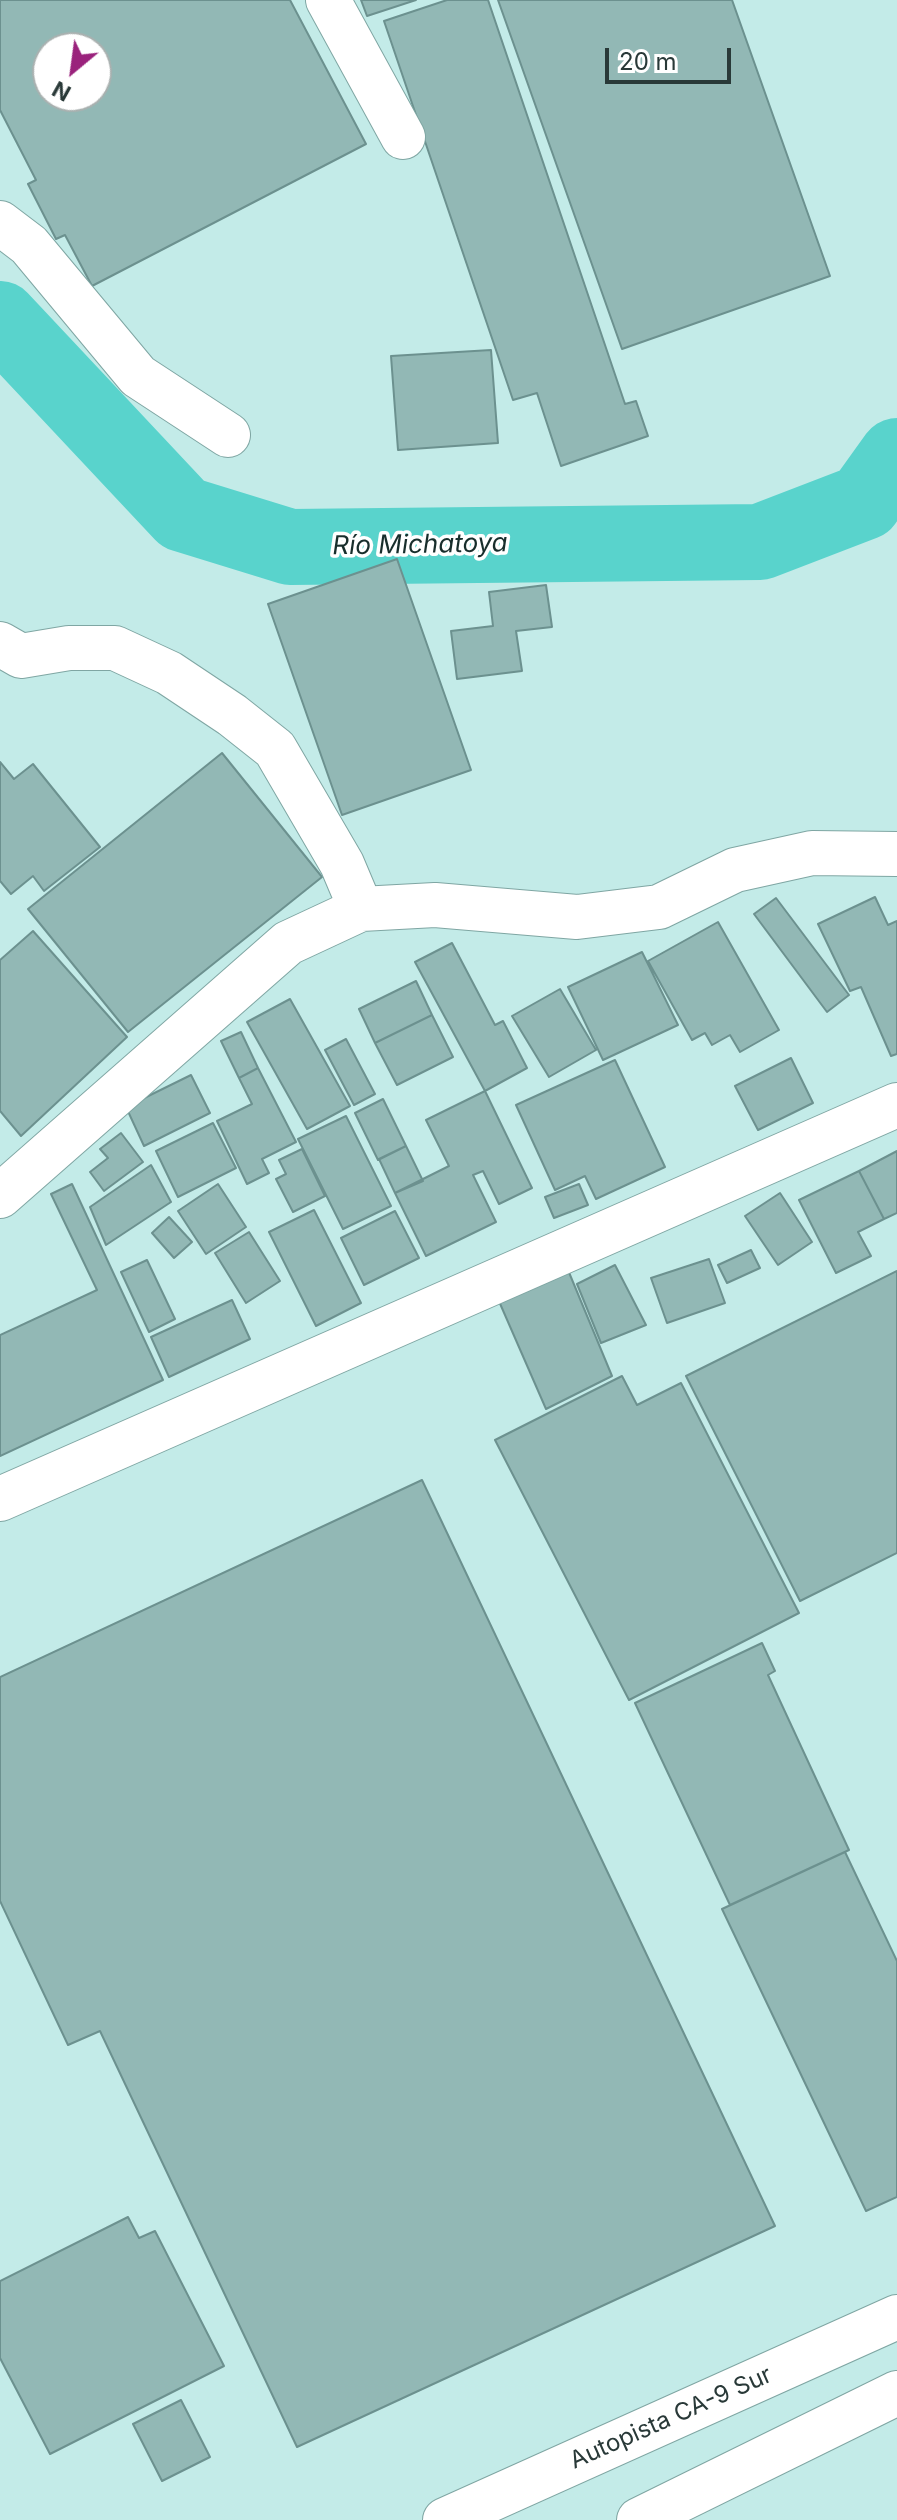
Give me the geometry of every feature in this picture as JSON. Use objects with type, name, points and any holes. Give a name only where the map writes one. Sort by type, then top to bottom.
[{"type":"main road","points":[[328,0],[403,137]]},
{"type":"main road","points":[[0,223],[29,245],[138,376],[228,435]]},
{"type":"main road","points":[[0,644],[21,656],[69,648],[115,648],[169,673],[232,715],[275,749],[342,864],[361,909]]},
{"type":"main road","points":[[0,1196],[288,943],[361,909],[435,905],[577,917],[659,907],[735,870],[812,853],[897,854]]},
{"type":"main road","points":[[0,1499],[897,1105]]},
{"type":"main road","name":"Autopista CA-9 Sur","points":[[445,2520],[897,2317]]},
{"type":"main road","points":[[639,2520],[897,2393]]},
{"type":"building","points":[[0,0],[290,0],[366,144],[92,286],[65,235],[56,239],[28,184],[36,180],[0,110]]},
{"type":"building","points":[[361,0],[416,0],[367,16]]},
{"type":"building","points":[[447,0],[488,0],[625,404],[636,401],[648,436],[561,466],[537,393],[513,400],[384,21]]},
{"type":"building","points":[[498,0],[732,0],[830,276],[622,349]]},
{"type":"building","points":[[491,350],[498,443],[398,450],[391,356]]},
{"type":"building","points":[[397,559],[471,770],[342,815],[268,604]]},
{"type":"building","points":[[546,585],[552,627],[516,631],[522,671],[457,679],[451,631],[493,626],[489,592]]},
{"type":"building","points":[[222,753],[322,877],[128,1032],[28,909]]},
{"type":"building","points":[[0,762],[14,779],[33,764],[100,847],[44,891],[33,876],[11,894],[0,881]]},
{"type":"building","points":[[875,897],[888,925],[897,921],[897,1054],[891,1056],[861,987],[850,991],[818,924]]},
{"type":"building","points":[[776,898],[849,995],[827,1012],[754,914]]},
{"type":"building","points":[[718,922],[779,1030],[740,1052],[730,1035],[712,1045],[705,1033],[692,1040],[648,961]]},
{"type":"building","points":[[33,931],[127,1037],[21,1136],[0,1111],[0,960]]},
{"type":"building","points":[[452,943],[495,1025],[503,1021],[527,1068],[485,1091],[415,962]]},
{"type":"building","points":[[642,952],[678,1025],[603,1060],[568,987]]},
{"type":"building","points":[[416,981],[432,1015],[375,1043],[359,1009]]},
{"type":"building","points":[[560,989],[596,1050],[549,1077],[512,1016]]},
{"type":"building","points":[[290,999],[350,1106],[307,1129],[247,1022]]},
{"type":"building","points":[[432,1015],[453,1057],[397,1085],[375,1043]]},
{"type":"building","points":[[241,1032],[258,1068],[239,1078],[221,1041]]},
{"type":"building","points":[[346,1039],[375,1094],[354,1105],[325,1050]]},
{"type":"building","points":[[791,1058],[813,1103],[758,1130],[735,1086]]},
{"type":"building","points":[[615,1060],[665,1167],[596,1199],[585,1176],[555,1190],[516,1105]]},
{"type":"building","points":[[258,1068],[296,1142],[262,1159],[269,1173],[247,1184],[217,1121],[252,1104],[239,1078]]},
{"type":"building","points":[[191,1075],[210,1113],[144,1146],[126,1107]]},
{"type":"building","points":[[485,1091],[532,1188],[499,1204],[483,1171],[473,1175],[496,1222],[426,1256],[395,1193],[449,1166],[426,1120]]},
{"type":"building","points":[[383,1099],[406,1146],[378,1160],[355,1113]]},
{"type":"building","points":[[346,1116],[391,1206],[343,1229],[298,1139]]},
{"type":"building","points":[[213,1123],[236,1168],[178,1197],[156,1151]]},
{"type":"building","points":[[121,1133],[143,1162],[104,1191],[90,1172],[108,1158],[100,1149]]},
{"type":"building","points":[[406,1146],[423,1181],[395,1193],[379,1159]]},
{"type":"building","points":[[302,1149],[325,1196],[293,1212],[276,1179],[286,1174],[279,1160]]},
{"type":"building","points":[[897,1151],[897,1213],[884,1219],[859,1171]]},
{"type":"building","points":[[151,1165],[171,1202],[106,1245],[90,1207]]},
{"type":"building","points":[[859,1171],[884,1219],[858,1232],[871,1256],[836,1273],[799,1200]]},
{"type":"building","points":[[72,1184],[163,1380],[0,1456],[0,1335],[97,1290],[51,1194]]},
{"type":"building","points":[[218,1184],[246,1227],[206,1254],[178,1211]]},
{"type":"building","points":[[579,1184],[588,1205],[554,1218],[545,1197]]},
{"type":"building","points":[[780,1193],[812,1242],[778,1265],[745,1216]]},
{"type":"building","points":[[314,1210],[361,1303],[316,1326],[269,1232]]},
{"type":"building","points":[[395,1211],[419,1258],[364,1285],[341,1238]]},
{"type":"building","points":[[169,1217],[192,1242],[174,1258],[152,1233]]},
{"type":"building","points":[[249,1232],[280,1281],[246,1303],[215,1253]]},
{"type":"building","points":[[751,1250],[760,1268],[727,1283],[718,1265]]},
{"type":"building","points":[[709,1259],[725,1303],[667,1323],[651,1278]]},
{"type":"building","points":[[147,1260],[175,1319],[149,1332],[121,1272]]},
{"type":"building","points":[[615,1265],[646,1325],[601,1343],[577,1284]]},
{"type":"building","points":[[568,1270],[612,1376],[546,1409],[498,1299]]},
{"type":"building","points":[[897,1271],[897,1553],[800,1601],[686,1376]]},
{"type":"building","points":[[232,1300],[250,1339],[169,1377],[151,1337]]},
{"type":"building","points":[[622,1376],[637,1405],[681,1383],[799,1613],[629,1700],[495,1440]]},
{"type":"building","points":[[422,1480],[775,2226],[297,2447],[100,2031],[68,2045],[0,1901],[0,1677]]},
{"type":"building","points":[[762,1643],[775,1671],[768,1675],[849,1850],[730,1905],[635,1703]]},
{"type":"building","points":[[845,1852],[897,1961],[897,2197],[866,2211],[722,1909]]},
{"type":"building","points":[[128,2217],[139,2238],[155,2231],[224,2366],[50,2454],[0,2358],[0,2281]]},
{"type":"building","points":[[181,2400],[210,2457],[162,2481],[133,2424]]},
{"type":"waterway","name":"Río Michatoya","points":[[0,319],[183,514],[290,547],[760,542],[864,502],[897,456]]}]
